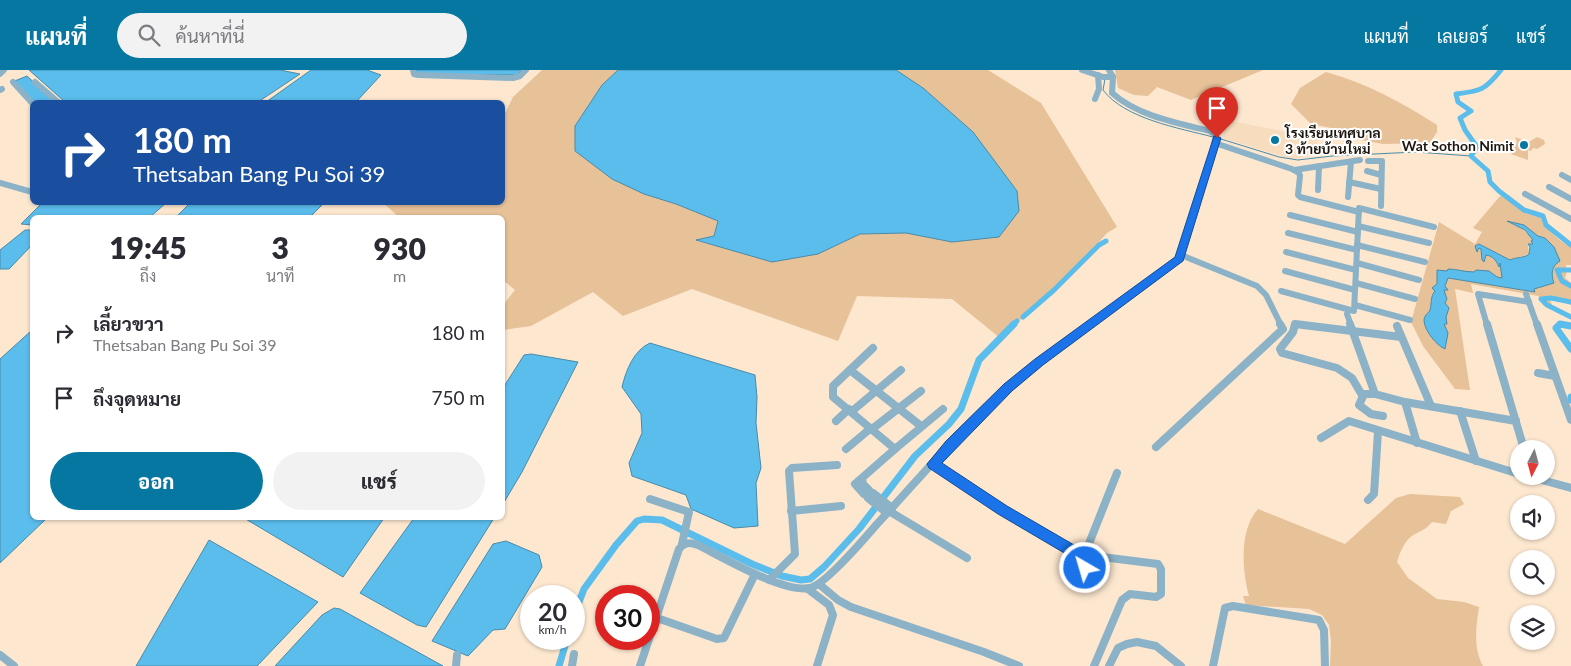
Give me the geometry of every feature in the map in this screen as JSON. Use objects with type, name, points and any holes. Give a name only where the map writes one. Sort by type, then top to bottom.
[{"type":"street","points":[[0,74],[4,70]]},
{"type":"street","points":[[413,70],[414,74],[418,75],[513,78],[520,76],[526,70]]},
{"type":"street","points":[[1085,71],[1106,75]]},
{"type":"street","points":[[1095,99],[1106,75]]},
{"type":"street","points":[[808,590],[819,584],[848,556],[1006,389],[1039,362],[1177,262],[1181,255],[1217,137],[1213,133],[1156,116],[1118,98],[1112,93],[1106,75]]},
{"type":"street","points":[[13,82],[30,101]]},
{"type":"street","points":[[35,82],[56,100]]},
{"type":"street","points":[[1215,145],[1294,170],[1360,160]]},
{"type":"street","points":[[1215,145],[1300,176]]},
{"type":"street","points":[[1368,161],[1382,161],[1381,206]]},
{"type":"street","points":[[1348,197],[1351,162]]},
{"type":"street","points":[[1318,190],[1319,166]]},
{"type":"street","points":[[1294,170],[1300,176]]},
{"type":"street","points":[[1367,171],[1382,174]]},
{"type":"street","points":[[1562,175],[1571,180]]},
{"type":"street","points":[[1300,176],[1298,195],[1300,197],[1359,212]]},
{"type":"street","points":[[1349,182],[1382,189]]},
{"type":"street","points":[[0,183],[30,191]]},
{"type":"street","points":[[1549,187],[1571,199]]},
{"type":"street","points":[[1525,194],[1571,219]]},
{"type":"street","points":[[1281,291],[1354,311],[1359,208],[1434,227]]},
{"type":"street","points":[[1290,215],[1429,244]]},
{"type":"street","points":[[1288,233],[1425,262]]},
{"type":"street","points":[[1286,252],[1419,280]]},
{"type":"street","points":[[1156,446],[1283,329],[1266,295],[1257,286],[1181,255]]},
{"type":"street","points":[[1285,271],[1415,299]]},
{"type":"street","points":[[1521,440],[1478,294],[1529,302]]},
{"type":"street","points":[[1526,294],[1570,416]]},
{"type":"street","points":[[1355,305],[1410,320]]},
{"type":"street","points":[[1347,314],[1375,394]]},
{"type":"street","points":[[1362,395],[1349,376],[1328,366],[1284,354],[1280,349],[1284,341],[1292,335],[1295,324],[1401,337]]},
{"type":"street","points":[[1397,326],[1431,406]]},
{"type":"street","points":[[873,348],[833,386],[833,397],[895,449]]},
{"type":"street","points":[[850,370],[878,390],[921,426]]},
{"type":"street","points":[[836,421],[878,390],[901,370]]},
{"type":"street","points":[[1538,372],[1555,376]]},
{"type":"street","points":[[846,450],[871,428],[921,391]]},
{"type":"street","points":[[1362,395],[1375,394],[1405,402],[1516,421]]},
{"type":"street","points":[[1362,395],[1359,405],[1361,408],[1371,414],[1383,416]]},
{"type":"street","points":[[1405,402],[1417,442]]},
{"type":"street","points":[[942,409],[862,479],[868,494],[889,511],[967,558]]},
{"type":"street","points":[[1460,412],[1476,461]]},
{"type":"street","points":[[1322,438],[1347,421],[1510,471]]},
{"type":"street","points":[[1368,500],[1374,494],[1378,432]]},
{"type":"street","points":[[934,464],[1003,510],[1076,553],[1082,559],[1085,568]]},
{"type":"street","points":[[769,580],[794,557],[788,480],[790,469],[837,465]]},
{"type":"street","points":[[1094,666],[1122,600],[1130,594],[1156,597],[1161,594],[1161,569],[1158,564],[1094,556],[1089,551],[1088,546],[1117,473]]},
{"type":"street","points":[[1555,484],[1571,488]]},
{"type":"street","points":[[650,499],[689,512],[682,544],[678,549],[660,608]]},
{"type":"street","points":[[791,510],[841,506]]},
{"type":"street","points":[[682,544],[698,545],[769,580],[792,588],[808,590],[829,605],[833,615],[817,666]]},
{"type":"street","points":[[660,619],[714,638],[724,638],[755,574]]},
{"type":"street","points":[[819,584],[838,600],[851,607],[1020,666]]},
{"type":"street","points":[[1213,666],[1225,608],[1233,606],[1319,620],[1324,630],[1326,666]]},
{"type":"street","points":[[1109,666],[1114,651],[1118,648],[1125,644],[1140,643],[1158,647],[1181,666]]},
{"type":"street","points":[[640,666],[646,650]]},
{"type":"street","points":[[572,666],[574,654]]},
{"type":"street","points":[[0,655],[14,666]]},
{"type":"street","points":[[456,666],[457,655]]},
{"type":"shaded area","points":[[542,70],[618,70],[602,85],[644,194],[676,204],[718,221],[714,236],[697,241],[733,250],[818,254],[860,234],[906,233],[952,242],[923,88],[896,70],[988,70],[1041,103],[1117,227],[1107,233],[1061,284],[1000,338],[952,299],[857,296],[838,341],[692,289],[623,316],[593,292],[531,326],[505,330],[505,302],[515,290],[505,282],[505,215],[397,215],[385,205],[505,205],[505,113],[513,97]]},
{"type":"shaded area","points":[[1115,70],[1263,70],[1191,100],[1157,87],[1148,96],[1134,95],[1118,88]]},
{"type":"shaded area","points":[[1326,72],[1341,76],[1383,94],[1437,125],[1437,132],[1431,141],[1432,143],[1383,144],[1350,138],[1331,128],[1311,124],[1291,104],[1300,88]]},
{"type":"shaded area","name":"โรงเรียนเทศบาล 3 ท้ายบ้านใหม่","points":[[1226,120],[1317,138],[1318,154],[1292,159],[1223,138]]},
{"type":"shaded area","points":[[1515,137],[1529,142],[1537,137],[1544,140],[1545,144],[1537,149],[1528,150],[1528,160],[1511,154],[1517,142]]},
{"type":"shaded area","points":[[1500,196],[1526,213],[1540,217],[1553,234],[1571,247],[1571,265],[1566,265],[1565,278],[1571,283],[1571,305],[1557,300],[1550,300],[1553,307],[1544,306],[1538,296],[1471,284],[1473,293],[1455,289],[1470,390],[1455,389],[1423,346],[1411,322],[1439,222],[1475,244],[1482,232],[1473,228]],"holes":[[[1508,223],[1524,225],[1538,236],[1545,238],[1552,245],[1557,255],[1552,274],[1554,283],[1533,288],[1535,292],[1448,278],[1445,281],[1447,290],[1444,290],[1447,299],[1445,303],[1449,308],[1435,342],[1426,329],[1424,319],[1433,305],[1440,281],[1455,269],[1502,278],[1500,262],[1490,255],[1482,254],[1481,249],[1476,246],[1479,244],[1510,260],[1529,254],[1528,244],[1533,244],[1534,240],[1519,227]]]},
{"type":"shaded area","points":[[1410,494],[1460,497],[1464,504],[1451,511],[1446,524],[1432,522],[1426,528],[1411,536],[1403,546],[1397,562],[1408,578],[1437,599],[1464,602],[1479,607],[1476,630],[1477,645],[1483,666],[1330,666],[1331,641],[1329,625],[1322,615],[1309,609],[1246,605],[1243,596],[1249,596],[1244,563],[1245,539],[1252,518],[1258,509],[1345,544],[1396,498]]},
{"type":"water","points":[[29,70],[280,70],[300,74],[261,100],[63,100]]},
{"type":"water","points":[[311,70],[367,70],[381,75],[358,100],[269,100]]},
{"type":"water","points":[[413,70],[523,70],[516,75],[416,74]]},
{"type":"water","points":[[618,70],[896,70],[923,88],[973,132],[1017,191],[1019,211],[999,237],[952,242],[906,233],[860,234],[818,254],[772,262],[696,240],[714,236],[718,221],[676,204],[644,194],[612,179],[575,151],[575,126],[602,85]]},
{"type":"water","points":[[27,76],[53,100],[30,100],[12,82]]},
{"type":"water","points":[[40,205],[164,205],[152,215],[30,215]]},
{"type":"water","points":[[188,205],[322,205],[312,215],[178,215]]},
{"type":"water","points":[[30,215],[30,225],[21,224]]},
{"type":"water","points":[[1507,221],[1524,225],[1538,236],[1545,238],[1554,247],[1560,261],[1552,271],[1554,283],[1534,289],[1535,292],[1448,278],[1445,286],[1448,290],[1444,290],[1447,299],[1445,303],[1449,308],[1446,317],[1447,324],[1444,324],[1448,333],[1445,349],[1438,344],[1426,329],[1424,321],[1425,316],[1430,310],[1435,291],[1432,288],[1437,284],[1437,270],[1489,271],[1502,278],[1500,263],[1499,267],[1491,256],[1486,255],[1484,262],[1481,249],[1479,248],[1477,252],[1475,246],[1479,244],[1510,260],[1529,254],[1530,247],[1528,244],[1533,244],[1531,241],[1533,240],[1525,230]]},
{"type":"water","points":[[25,230],[30,230],[30,247],[9,269],[0,269],[0,250]]},
{"type":"water","points":[[30,332],[30,520],[45,520],[0,563],[0,359]]},
{"type":"water","points":[[650,343],[755,375],[757,397],[756,423],[761,468],[756,483],[758,526],[734,528],[691,509],[686,495],[632,476],[629,463],[642,433],[641,414],[622,387],[635,356],[639,350]]},
{"type":"water","points":[[531,354],[578,362],[522,472],[505,501],[505,385],[524,355]]},
{"type":"water","points":[[247,520],[383,520],[343,577]]},
{"type":"water","points":[[413,520],[493,520],[426,627],[417,625],[360,593]]},
{"type":"water","points":[[209,540],[318,602],[257,666],[136,666]]},
{"type":"water","points":[[506,541],[539,555],[542,567],[531,585],[520,585],[520,604],[505,629],[493,630],[468,656],[432,641],[493,544]]},
{"type":"water","points":[[334,608],[340,609],[443,666],[275,666],[322,615]]},
{"type":"waterway","points":[[1501,70],[1486,86],[1471,92],[1456,94],[1458,102],[1471,111],[1460,118],[1465,130],[1477,147],[1471,156],[1488,171],[1490,182],[1499,191],[1524,210],[1543,216],[1546,225],[1571,245]]},
{"type":"waterway","points":[[1105,79],[1103,90],[1125,108],[1169,126],[1213,137]]},
{"type":"waterway","points":[[1221,139],[1279,157],[1298,160],[1332,156],[1416,152],[1471,156]]},
{"type":"waterway","points":[[1023,317],[1054,290],[1099,245],[1106,241]]},
{"type":"waterway","points":[[1571,270],[1557,270],[1562,281],[1571,286]]},
{"type":"waterway","points":[[1571,302],[1551,298],[1541,299],[1547,305],[1571,317]]},
{"type":"waterway","points":[[1014,324],[1017,321]]},
{"type":"waterway","points":[[585,588],[616,545],[637,521],[644,519],[662,520],[752,564],[782,576],[801,580],[810,579],[824,567],[859,529],[915,456],[949,424],[961,409],[979,360],[1014,324]]},
{"type":"waterway","points":[[1559,325],[1566,325]]},
{"type":"waterway","points":[[1559,325],[1556,328],[1571,349]]},
{"type":"waterway","points":[[1559,325],[1566,325]]},
{"type":"waterway","points":[[1566,325],[1571,326]]},
{"type":"waterway","points":[[559,666],[564,650]]},
{"type":"place","name":"โรงเรียนเทศบาล 3 ท้ายบ้านใหม่","points":[[1275,140]]},
{"type":"place","name":"Wat Sothon Nimit","points":[[1524,145]]},
{"type":"route","points":[[1085,568],[1082,559],[1076,553],[1003,510],[934,464],[951,444],[1008,387],[1039,362],[1177,262],[1181,255],[1217,138]]}]
